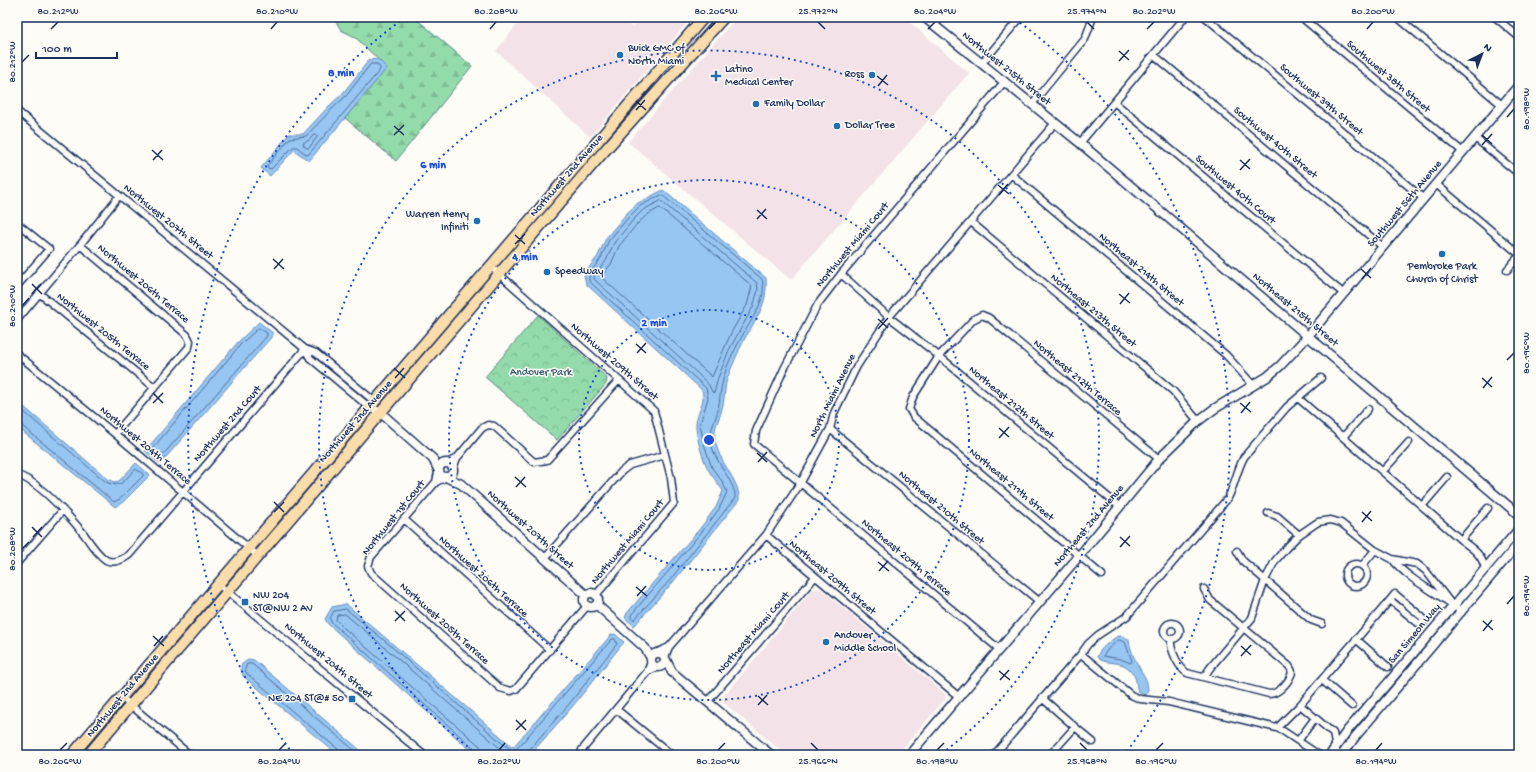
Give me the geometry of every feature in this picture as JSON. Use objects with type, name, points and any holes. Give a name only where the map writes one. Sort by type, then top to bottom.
[{"type":"main road","name":"Northwest 2nd Avenue","points":[[73,755],[371,404],[704,17]]},
{"type":"main road","name":"Northwest 2nd Avenue","points":[[88,755],[679,66],[724,17]]},
{"type":"street","name":"Northwest 215th Street","points":[[924,17],[1055,123]]},
{"type":"street","points":[[934,25],[941,17]]},
{"type":"street","points":[[982,63],[1021,17]]},
{"type":"street","points":[[1032,104],[1085,39],[1093,17]]},
{"type":"street","points":[[1080,143],[1185,17]]},
{"type":"street","name":"Southwest 39th Street","points":[[1205,17],[1424,199]]},
{"type":"street","name":"Southwest 38th Street","points":[[1301,17],[1463,152]]},
{"type":"street","points":[[1397,17],[1502,105]]},
{"type":"street","points":[[1495,17],[1519,37]]},
{"type":"street","name":"Southwest 40th Street","points":[[1154,55],[1383,247]]},
{"type":"street","points":[[669,57],[679,66]]},
{"type":"street","name":"Northwest Miami Court","points":[[754,444],[756,430],[784,369],[818,304],[841,274],[1005,81]]},
{"type":"street","name":"Southwest 56th Avenue","points":[[1308,336],[1502,105],[1518,89]]},
{"type":"street","name":"Southwest 40th Court","points":[[1114,102],[1344,294]]},
{"type":"street","name":"Northwest 207th Street","points":[[17,111],[305,349],[316,353],[433,459],[449,470],[459,482],[586,595]]},
{"type":"street","name":"Northeast 215th Street","points":[[1055,123],[1519,515]]},
{"type":"street","name":"North Miami Avenue","points":[[580,755],[582,750],[658,659],[766,536],[800,484],[830,429],[834,413],[857,366],[889,317],[1055,123]]},
{"type":"street","points":[[1475,138],[1519,174]]},
{"type":"street","name":"Northeast 214th Street","points":[[1012,175],[1226,355],[1253,385]]},
{"type":"street","points":[[1436,184],[1519,255],[1507,270]]},
{"type":"street","points":[[17,320],[119,196]]},
{"type":"street","points":[[17,222],[49,249],[17,286]]},
{"type":"street","name":"Northeast 213th Street","points":[[971,222],[1172,391],[1198,421]]},
{"type":"street","name":"Northwest 206th Terrace","points":[[80,245],[187,335],[190,341],[189,347],[154,387]]},
{"type":"street","name":"Northwest 209th Street","points":[[490,266],[618,381],[654,411],[671,478],[674,503]]},
{"type":"street","name":"Northeast 212th Street","points":[[841,274],[889,317],[939,356],[1120,507]]},
{"type":"street","name":"Northwest 205th Terrace","points":[[40,293],[154,387]]},
{"type":"street","name":"Northeast 212th Terrace","points":[[939,356],[974,319],[982,315],[989,318],[1159,459]]},
{"type":"street","name":"Northeast 2nd Avenue","points":[[909,755],[1079,556],[1159,459],[1198,421],[1267,377],[1280,366],[1308,336]]},
{"type":"street","name":"Northwest 2nd Court","points":[[63,510],[100,555],[107,561],[115,562],[123,560],[129,555],[305,349]]},
{"type":"street","name":"Northwest 204th Terrace","points":[[17,354],[115,434],[258,556]]},
{"type":"street","name":"Northeast 211th Street","points":[[939,356],[913,398],[909,409],[914,417],[1102,575]]},
{"type":"street","points":[[994,755],[1088,644],[1098,635],[1127,616],[1228,498],[1235,484],[1240,464],[1244,457],[1287,407],[1321,378]]},
{"type":"street","points":[[438,471],[441,476],[449,470],[482,428],[488,425],[494,426],[534,462],[547,460],[618,381]]},
{"type":"street","points":[[115,434],[154,387]]},
{"type":"street","points":[[1298,398],[1423,505],[1482,558],[1484,569]]},
{"type":"street","points":[[1343,437],[1368,409]]},
{"type":"street","name":"Northeast 210th Street","points":[[830,429],[1040,602]]},
{"type":"street","points":[[1383,471],[1409,442]]},
{"type":"street","name":"Northeast 209th Terrace","points":[[754,444],[999,649]]},
{"type":"street","points":[[545,558],[630,465],[664,455]]},
{"type":"street","name":"Northwest 207th Street","points":[[433,459],[438,471]]},
{"type":"street","name":"Northwest 1st Court","points":[[368,566],[371,557],[436,482],[449,470]]},
{"type":"street","name":"Northwest 1st Court","points":[[436,482],[438,471]]},
{"type":"street","points":[[17,475],[25,477],[63,510],[17,563]]},
{"type":"street","points":[[1423,505],[1447,477]]},
{"type":"street","name":"Northwest Miami Court","points":[[596,595],[674,503]]},
{"type":"street","points":[[1462,540],[1488,508]]},
{"type":"street","points":[[1268,513],[1277,516],[1299,535]]},
{"type":"street","name":"Northwest 206th Terrace","points":[[404,520],[550,650]]},
{"type":"street","points":[[1204,677],[1252,618],[1264,580],[1275,561],[1299,535],[1318,522],[1331,520],[1341,523],[1375,550],[1392,559],[1417,564],[1426,571],[1451,603],[1462,612]]},
{"type":"street","name":"San Simeon Way","points":[[1337,754],[1336,745],[1344,734],[1451,603],[1484,569],[1519,529]]},
{"type":"street","name":"Northeast 209th Street","points":[[766,536],[958,696]]},
{"type":"street","name":"San Simeon Way","points":[[1337,754],[1462,612],[1519,543]]},
{"type":"street","points":[[1362,566],[1375,550]]},
{"type":"street","points":[[1236,551],[1242,561],[1311,620],[1322,624]]},
{"type":"street","points":[[1392,559],[1418,583],[1451,603]]},
{"type":"street","name":"Northwest 205th Terrace","points":[[368,566],[371,572],[500,688],[511,691],[516,689],[550,650]]},
{"type":"street","name":"Northeast Miami Court","points":[[708,702],[815,577]]},
{"type":"street","name":"Northwest 204th Street","points":[[218,584],[424,755]]},
{"type":"street","points":[[1171,640],[1171,644],[1184,671],[1187,673],[1274,694],[1279,691],[1291,676],[1292,671],[1289,666],[1210,600],[1204,589]]},
{"type":"street","points":[[587,606],[584,601],[586,595],[591,593],[596,595],[599,599],[597,605]]},
{"type":"street","points":[[1279,726],[1322,680],[1395,594],[1423,618],[1423,623],[1418,624],[1390,600]]},
{"type":"street","points":[[587,606],[593,607],[597,605]]},
{"type":"street","points":[[597,605],[645,648],[771,755]]},
{"type":"street","points":[[550,650],[587,606]]},
{"type":"street","points":[[1356,639],[1388,667]]},
{"type":"street","points":[[1080,654],[1131,695],[1140,699],[1169,702],[1279,726],[1283,731],[1299,739],[1319,755]]},
{"type":"street","points":[[1322,680],[1352,706]]},
{"type":"street","points":[[121,697],[190,755]]},
{"type":"street","points":[[1042,698],[1093,742]]},
{"type":"street","points":[[1300,705],[1333,733],[1344,734]]},
{"type":"street","points":[[616,709],[672,755]]},
{"type":"street","points":[[1299,739],[1315,718]]},
{"type":"street","points":[[1050,755],[1075,727]]},
{"type":"street","points":[[1333,733],[1336,745]]},
{"type":"shaded area","points":[[523,17],[621,17],[632,27],[641,17],[692,17],[590,137],[496,51]]},
{"type":"shaded area","points":[[737,17],[904,17],[969,73],[791,280],[628,142]]},
{"type":"shaded area","name":"Andover Middle School","points":[[813,589],[821,589],[945,694],[945,699],[897,755],[786,755],[722,701],[723,697]]},
{"type":"green space","points":[[335,17],[414,17],[472,66],[396,161],[345,118],[387,68],[355,37],[341,30],[335,20]]},
{"type":"green space","name":"Andover Park","points":[[538,315],[607,378],[606,384],[557,440],[485,377]]},
{"type":"water","points":[[378,59],[387,68],[309,161],[294,150],[270,176],[261,168],[289,134],[303,134],[343,93],[369,60]]},
{"type":"water","points":[[663,190],[766,278],[766,288],[760,311],[735,359],[727,379],[722,408],[715,429],[718,451],[736,484],[739,500],[673,582],[634,626],[625,618],[627,613],[702,526],[716,507],[723,491],[707,467],[698,440],[696,423],[703,399],[702,390],[586,284],[584,274],[598,256],[606,238],[626,214],[638,203]]},
{"type":"water","points":[[259,322],[274,334],[160,464],[145,451],[238,342]]},
{"type":"water","points":[[17,401],[108,479],[115,482],[119,481],[136,463],[150,475],[123,502],[115,507],[17,427]]},
{"type":"water","points":[[346,604],[513,747],[611,635],[615,634],[624,642],[572,707],[530,755],[476,755],[328,624],[325,619],[332,607]]},
{"type":"water","points":[[1118,636],[1129,639],[1134,657],[1147,682],[1148,690],[1145,695],[1138,692],[1135,678],[1129,669],[1120,664],[1101,660],[1097,657],[1109,642]]},
{"type":"water","points":[[249,659],[254,660],[366,755],[338,755],[243,676],[241,665]]},
{"type":"place","name":"Buick GMC of North Miami","points":[[620,55]]},
{"type":"place","name":"Ross","points":[[872,75]]},
{"type":"place","name":"Latino Medical Center","points":[[716,76]]},
{"type":"place","name":"Family Dollar","points":[[756,104]]},
{"type":"place","name":"Dollar Tree","points":[[837,126]]},
{"type":"place","name":"Warren Henry Infiniti","points":[[477,221]]},
{"type":"place","name":"Pembroke Park Church of Christ","points":[[1442,254]]},
{"type":"place","name":"Speedway","points":[[547,272]]},
{"type":"place","name":"NW 204 ST@NW 2 AV","points":[[245,602]]},
{"type":"place","name":"Andover Middle School","points":[[826,642]]},
{"type":"place","name":"NE 204 ST@# 50","points":[[352,699]]}]
